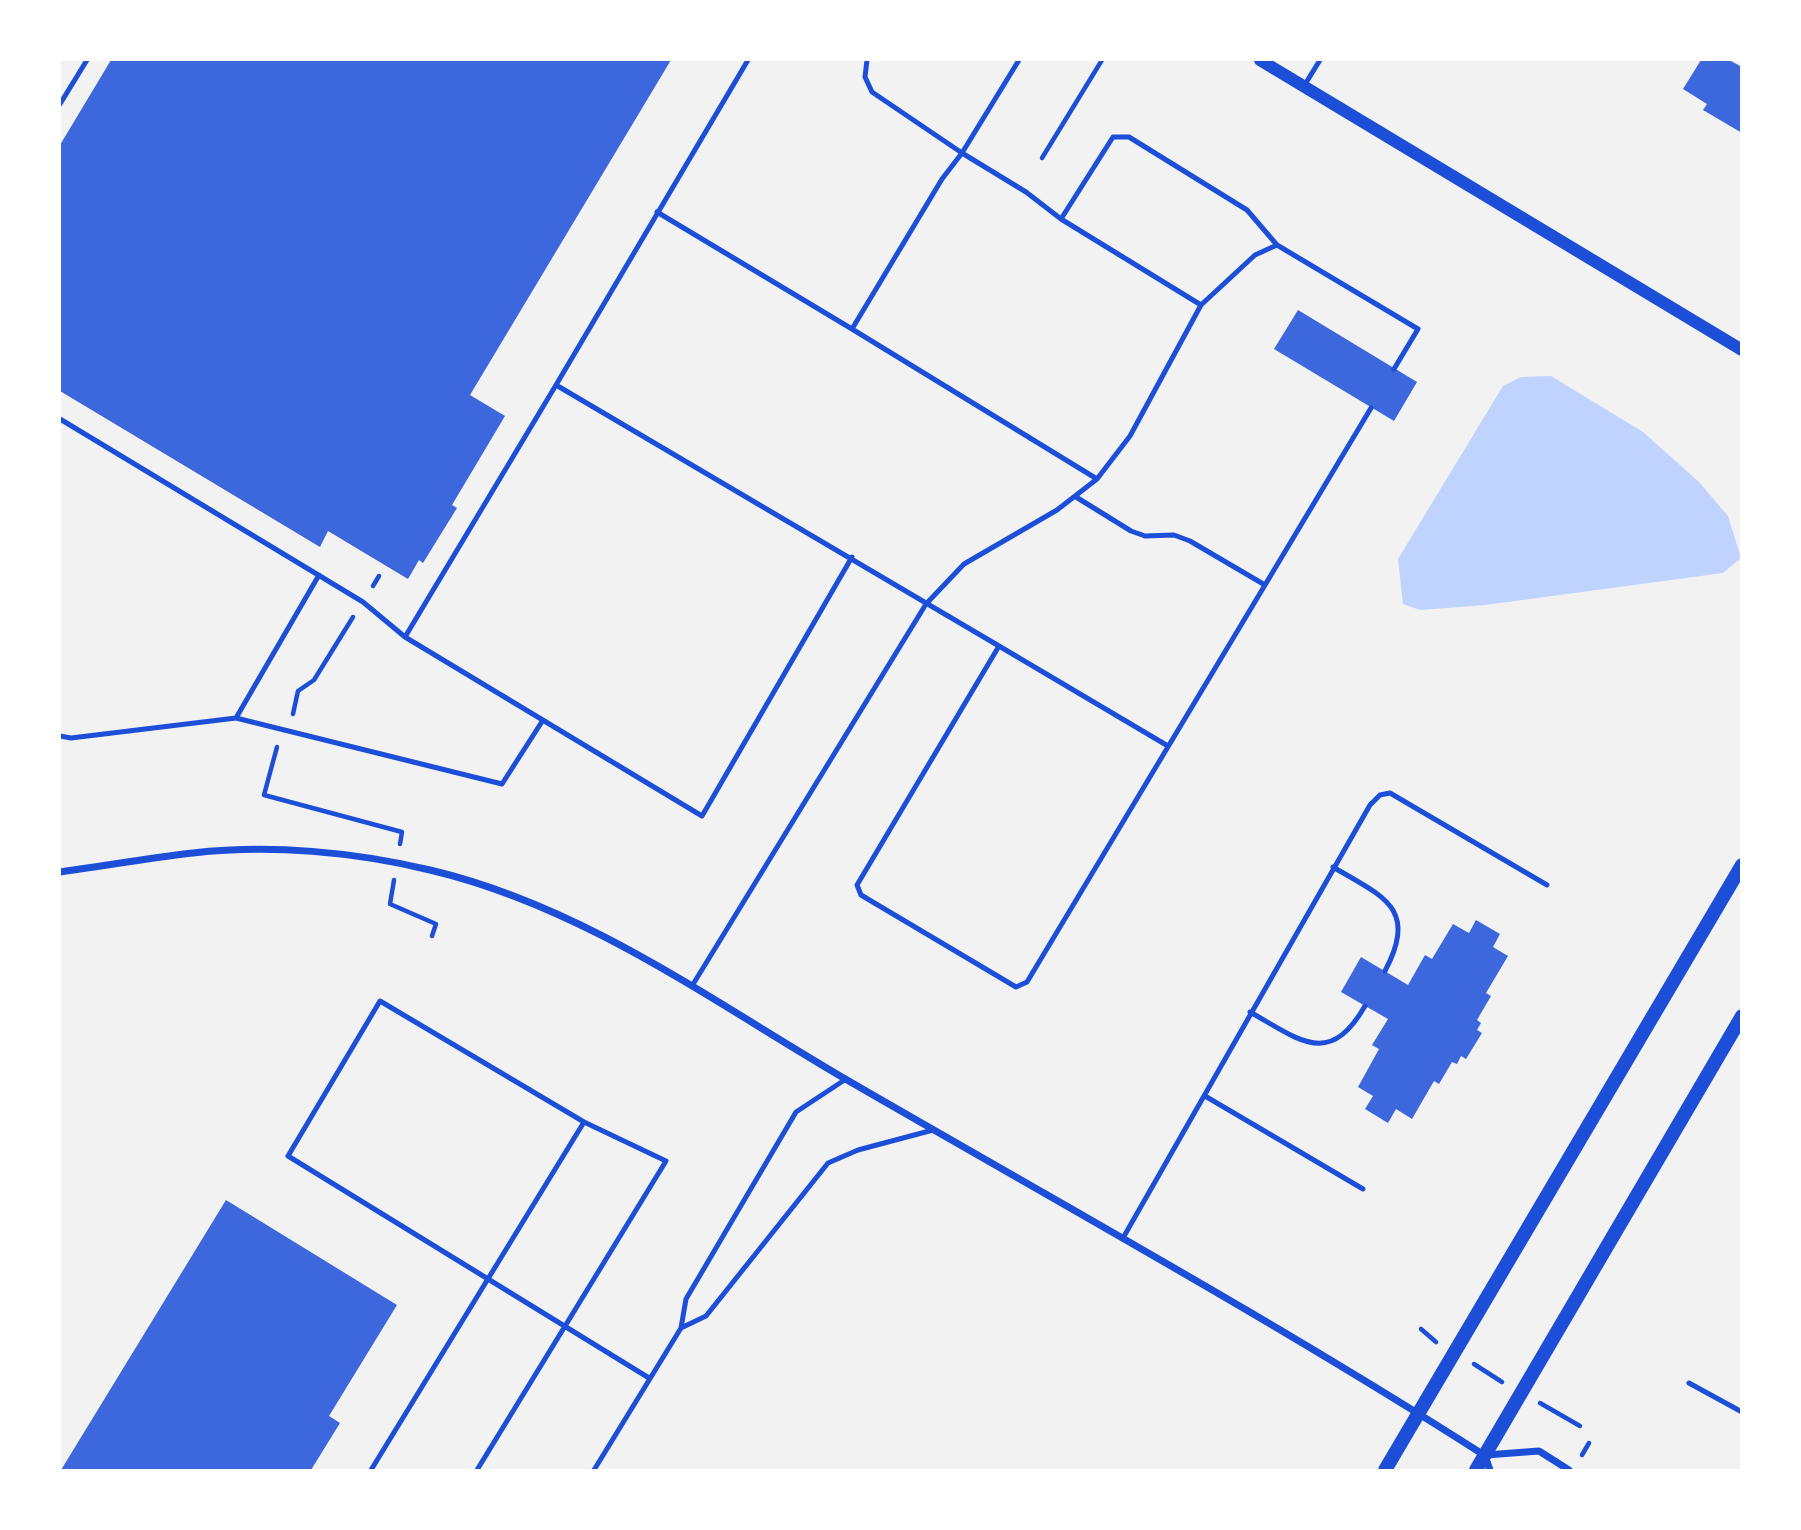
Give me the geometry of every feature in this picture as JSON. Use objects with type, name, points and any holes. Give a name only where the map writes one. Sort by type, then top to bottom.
[{"type":"main road","points":[[1385,1471],[1741,865]]},
{"type":"main road","points":[[1476,1471],[1741,1016]]},
{"type":"street","points":[[1260,60],[1741,350]]},
{"type":"street","points":[[60,872],[196,852],[255,850],[342,855],[397,864],[484,885],[539,905],[692,986],[846,1079],[1123,1238],[1419,1413],[1485,1455],[1539,1451],[1569,1471]]},
{"type":"street","points":[[1485,1455],[1490,1471]]},
{"type":"lane","points":[[60,104],[87,60]]},
{"type":"lane","points":[[405,636],[748,60]]},
{"type":"lane","points":[[867,60],[865,77],[873,92],[962,153],[1026,192],[1061,219],[1201,305]]},
{"type":"lane","points":[[852,329],[942,179],[962,153],[1018,60]]},
{"type":"lane","points":[[1304,86],[1320,60]]},
{"type":"lane","points":[[1061,219],[1113,137],[1129,137],[1247,210],[1277,245],[1418,329],[1394,369]]},
{"type":"lane","points":[[657,212],[1097,479]]},
{"type":"lane","points":[[692,986],[926,604],[964,564],[1076,497],[1097,479],[1130,436],[1201,305],[1255,255],[1277,245]]},
{"type":"lane","points":[[556,385],[852,557],[926,604],[1168,746]]},
{"type":"lane","points":[[999,646],[857,885],[861,895],[1016,987],[1027,982],[1371,408]]},
{"type":"lane","points":[[60,419],[363,602],[405,636],[702,816],[852,557]]},
{"type":"lane","points":[[1076,497],[1131,531],[1145,536],[1174,535],[1191,541],[1265,585]]},
{"type":"lane","points":[[236,718],[318,575]]},
{"type":"lane","points":[[60,736],[71,738],[236,718],[502,784],[543,720]]},
{"type":"lane","points":[[1123,1238],[1370,804],[1380,795],[1390,793],[1547,885]]},
{"type":"lane","points":[[1334,867],[1389,904],[1401,925],[1398,946],[1385,971]]},
{"type":"lane","points":[[477,1471],[565,1327],[666,1161],[584,1122],[380,1001],[288,1156],[488,1280],[565,1327],[649,1378]]},
{"type":"lane","points":[[1250,1012],[1311,1043],[1335,1041],[1351,1029],[1365,1006]]},
{"type":"lane","points":[[594,1471],[681,1328],[686,1299],[796,1112],[846,1079]]},
{"type":"lane","points":[[1205,1096],[1363,1189]]},
{"type":"lane","points":[[371,1471],[584,1122]]},
{"type":"lane","points":[[681,1328],[706,1316],[828,1163],[858,1150],[933,1130]]},
{"type":"lane","points":[[1689,1383],[1741,1412]]},
{"type":"path","points":[[1042,158],[1102,60]]},
{"type":"path","points":[[379,576],[314,680],[298,691],[293,713],[276,748],[264,796],[402,832],[390,904],[436,924],[432,936]]},
{"type":"water","points":[[1551,376],[1643,432],[1699,482],[1728,516],[1741,558],[1723,573],[1485,605],[1420,610],[1403,604],[1398,559],[1503,386],[1521,377]]},
{"type":"building","points":[[111,60],[671,60],[470,395],[505,416],[452,505],[457,508],[423,563],[419,560],[408,579],[328,531],[320,547],[60,391],[60,145]]},
{"type":"building","points":[[1701,60],[1729,60],[1742,67],[1742,133],[1703,110],[1707,104],[1683,89]]},
{"type":"building","points":[[1298,310],[1417,382],[1394,421],[1274,349]]},
{"type":"building","points":[[1476,920],[1500,934],[1493,947],[1508,956],[1486,993],[1491,996],[1477,1020],[1481,1023],[1477,1030],[1482,1033],[1466,1059],[1461,1056],[1457,1064],[1452,1062],[1439,1084],[1434,1081],[1412,1119],[1396,1109],[1388,1123],[1365,1109],[1373,1096],[1358,1087],[1379,1049],[1372,1045],[1388,1019],[1341,992],[1361,957],[1408,985],[1425,955],[1432,959],[1453,924],[1469,933]]},
{"type":"building","points":[[226,1200],[397,1305],[329,1416],[340,1423],[311,1470],[61,1470]]}]
